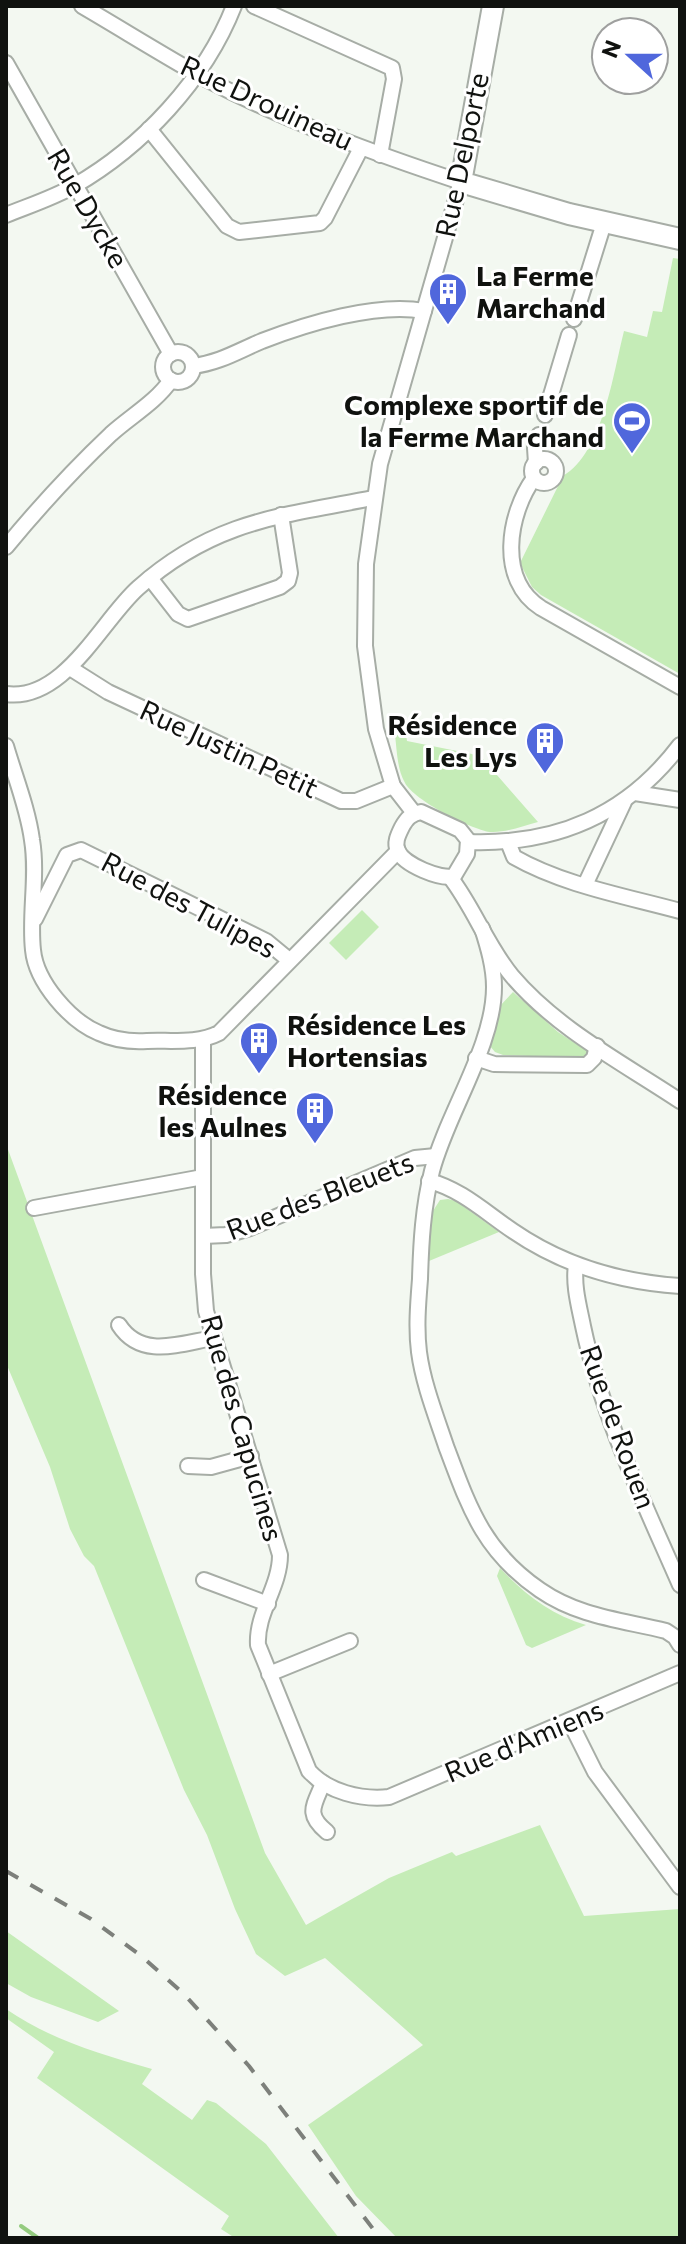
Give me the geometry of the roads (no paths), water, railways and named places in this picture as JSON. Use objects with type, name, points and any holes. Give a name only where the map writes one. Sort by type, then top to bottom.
[{"type":"street","name":"Rue Drouineau","points":[[82,6],[196,73],[269,109],[361,148],[461,182]]},
{"type":"street","points":[[6,215],[75,185],[149,129],[196,73],[218,40],[234,6]]},
{"type":"street","points":[[254,6],[392,68],[394,79],[380,155]]},
{"type":"street","name":"Rue Delporte","points":[[414,813],[393,786],[376,729],[365,646],[365,578],[373,498],[381,459],[461,182],[493,6]]},
{"type":"street","name":"Rue Dycke","points":[[6,63],[171,354],[165,359],[163,368],[171,380]]},
{"type":"street","points":[[149,129],[227,226],[239,232],[313,225],[323,221],[361,148]]},
{"type":"street","points":[[461,182],[604,223],[680,239]]},
{"type":"street","points":[[574,319],[604,223]]},
{"type":"street","points":[[193,366],[218,362],[263,341],[324,321],[388,310],[411,308],[424,311]]},
{"type":"street","points":[[545,415],[569,335]]},
{"type":"street","points":[[6,547],[87,457],[130,417],[160,395],[171,380],[185,380],[191,373],[193,366],[186,355],[180,352],[171,354]]},
{"type":"street","points":[[539,435],[535,448],[535,470],[525,491],[511,546],[512,566],[527,597],[680,687]]},
{"type":"street","points":[[6,694],[30,691],[70,668],[119,607],[150,578],[218,535],[281,515],[373,498]]},
{"type":"street","points":[[150,578],[178,614],[188,619],[280,587],[288,581],[290,573],[281,515]]},
{"type":"street","name":"Rue Justin Petit","points":[[70,668],[103,689],[341,801],[356,801],[393,786]]},
{"type":"street","points":[[469,842],[533,839],[574,827],[630,797],[658,772],[680,745]]},
{"type":"street","points":[[6,746],[33,841],[35,960],[42,977],[76,1018],[98,1033],[118,1039],[203,1039],[219,1033],[398,851]]},
{"type":"street","points":[[630,797],[680,800]]},
{"type":"street","points":[[585,885],[630,797]]},
{"type":"street","points":[[414,813],[426,813],[460,830],[469,842],[460,869],[450,877],[435,875],[407,861],[398,851],[398,836],[406,819],[414,813]]},
{"type":"street","points":[[508,842],[511,853],[517,859],[585,885],[680,911]]},
{"type":"street","name":"Rue des Tulipes","points":[[33,923],[67,855],[77,849],[87,851],[270,943],[289,960]]},
{"type":"street","points":[[450,877],[500,961],[525,990],[558,1019],[680,1101]]},
{"type":"street","points":[[482,928],[494,990],[490,1017],[436,1156],[429,1181],[422,1233],[417,1323],[419,1354],[437,1419],[475,1521],[510,1567],[558,1601],[592,1616],[678,1635]]},
{"type":"street","name":"Rue des Capucines","points":[[203,1039],[204,1293],[213,1338],[280,1555],[278,1577],[258,1641],[306,1766],[323,1783]]},
{"type":"street","points":[[476,1058],[494,1064],[584,1065],[592,1061],[597,1046]]},
{"type":"street","name":"Rue des Bleuets","points":[[203,1236],[242,1231],[415,1158],[436,1156]]},
{"type":"street","points":[[34,1208],[203,1177]]},
{"type":"street","points":[[429,1181],[454,1189],[534,1245],[576,1265],[627,1280],[680,1286]]},
{"type":"street","name":"Rue de Rouen","points":[[576,1265],[579,1310],[598,1386],[680,1585]]},
{"type":"street","points":[[119,1325],[128,1337],[147,1347],[213,1338]]},
{"type":"street","points":[[188,1466],[211,1467],[251,1456]]},
{"type":"street","points":[[204,1580],[268,1604]]},
{"type":"street","points":[[269,1674],[350,1641]]},
{"type":"street","points":[[665,1681],[675,1669],[680,1655]]},
{"type":"street","name":"Rue d'Amiens","points":[[323,1783],[351,1794],[381,1798],[403,1792],[680,1673]]},
{"type":"street","points":[[570,1722],[595,1772],[680,1887]]},
{"type":"street","points":[[323,1783],[312,1813],[316,1822],[327,1832]]},
{"type":"waterway","points":[[21,2226],[38,2238]]},
{"type":"railway","points":[[6,1871],[91,1919],[140,1955],[183,1993],[249,2066],[380,2238]]},
{"type":"place","name":"La Ferme Marchand","points":[[448,326]]},
{"type":"place","name":"Complexe sportif de la Ferme Marchand","points":[[632,455]]},
{"type":"place","name":"Résidence Les Lys","points":[[545,775]]},
{"type":"place","name":"Résidence Les Hortensias","points":[[259,1075]]},
{"type":"place","name":"Résidence les Aulnes","points":[[315,1145]]}]
